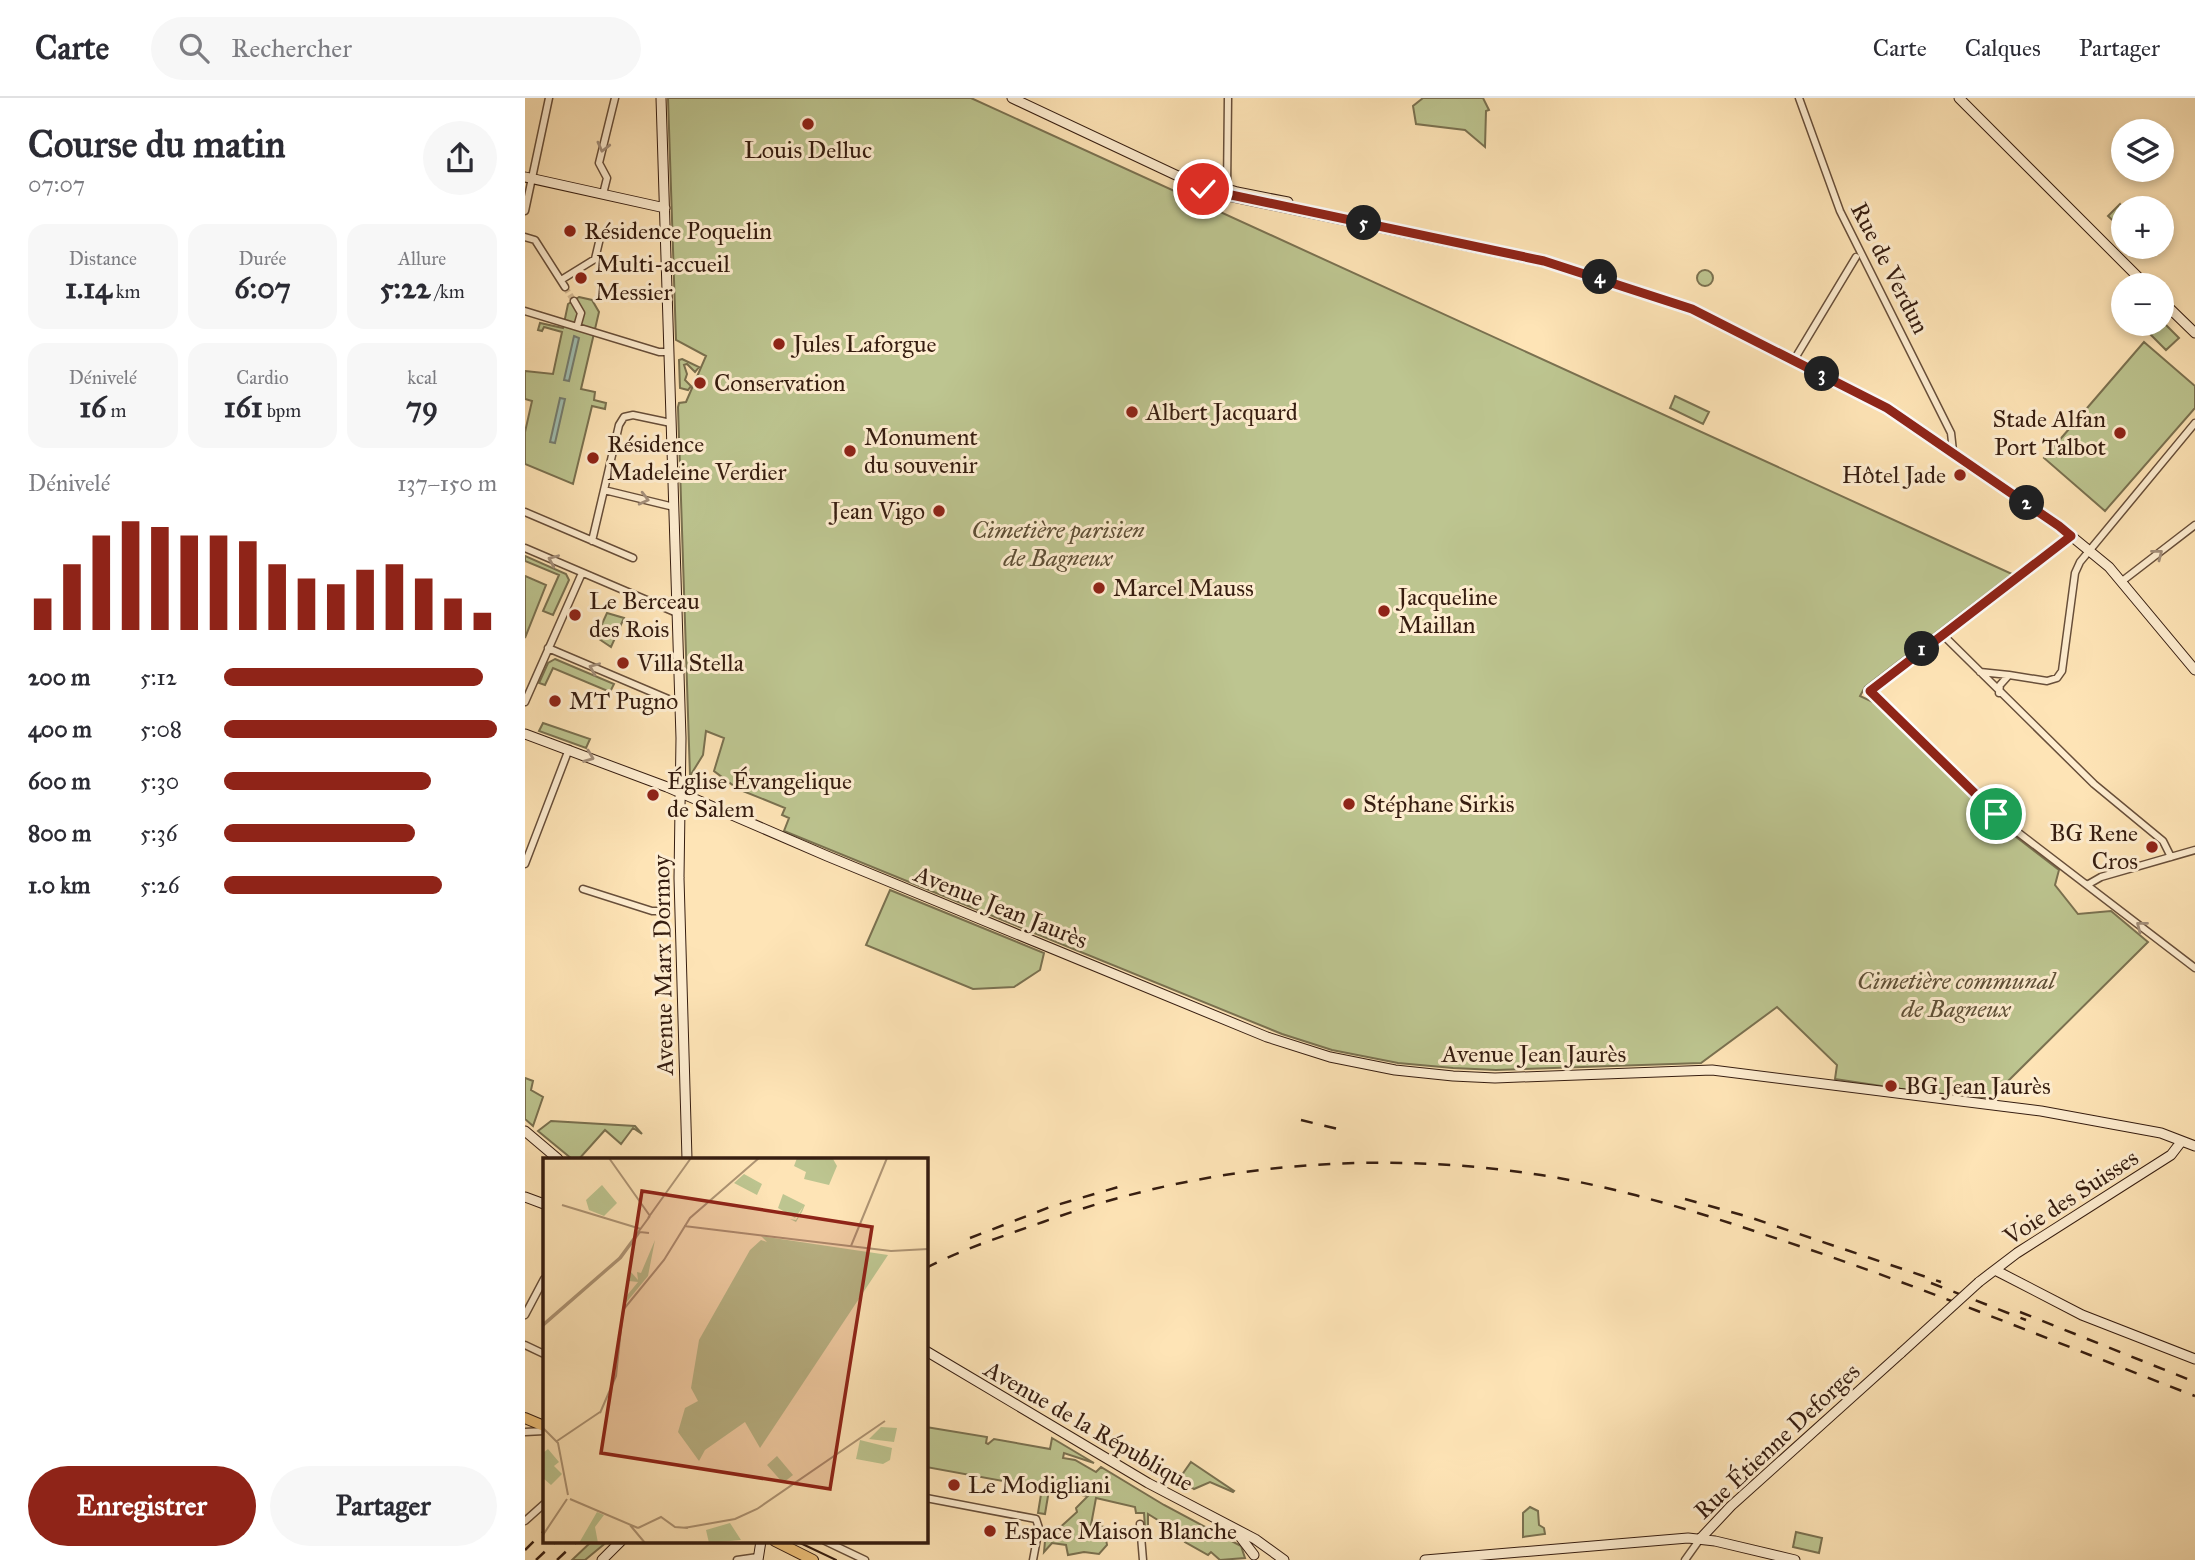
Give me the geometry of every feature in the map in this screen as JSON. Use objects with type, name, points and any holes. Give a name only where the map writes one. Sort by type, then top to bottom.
[{"type":"main road","points":[[525,1418],[543,1427]]},
{"type":"main road","points":[[777,1542],[813,1560]]},
{"type":"street","points":[[525,211],[528,177],[549,98]]},
{"type":"street","points":[[603,194],[607,178],[599,163],[615,98]]},
{"type":"street","name":"Avenue Marx Dormoy","points":[[661,98],[680,704],[682,793],[679,878],[687,1158]]},
{"type":"street","points":[[1012,98],[1174,172],[1227,189],[1374,225]]},
{"type":"street","points":[[1227,189],[1228,98]]},
{"type":"street","name":"Rue de Verdun","points":[[1799,98],[1840,211],[1951,433],[1953,451]]},
{"type":"street","points":[[1959,98],[2134,273]]},
{"type":"street","points":[[1174,172],[1214,193],[1544,261],[1635,288],[1692,309],[1887,408],[1953,451],[2104,562],[2195,670]]},
{"type":"street","points":[[528,177],[665,208]]},
{"type":"street","points":[[525,237],[535,240],[565,287]]},
{"type":"street","points":[[561,280],[595,259],[600,237]]},
{"type":"street","points":[[1794,360],[1856,257]]},
{"type":"street","points":[[573,301],[581,313],[577,327]]},
{"type":"street","points":[[525,311],[593,334],[659,352],[669,352]]},
{"type":"street","points":[[2174,313],[2195,333]]},
{"type":"street","points":[[592,541],[619,425],[624,417],[633,415],[671,423]]},
{"type":"street","points":[[1978,672],[2047,681],[2057,678],[2062,671],[2075,573],[2089,551],[2195,424]]},
{"type":"street","points":[[604,489],[674,506]]},
{"type":"street","points":[[525,512],[633,558]]},
{"type":"street","points":[[2121,582],[2195,525]]},
{"type":"street","points":[[2071,536],[1870,691],[2011,827],[2195,968]]},
{"type":"street","points":[[525,548],[677,613]]},
{"type":"street","points":[[525,702],[582,573]]},
{"type":"street","points":[[1941,634],[2094,784],[2163,841],[2171,857]]},
{"type":"street","points":[[548,648],[680,704]]},
{"type":"street","points":[[1999,693],[2000,685],[2009,675]]},
{"type":"street","name":"Avenue Jean Jaurès","points":[[525,734],[682,793],[1266,1037],[1330,1057],[1395,1070],[1484,1077],[1713,1070],[2041,1111],[2161,1133],[2195,1146]]},
{"type":"street","points":[[525,864],[569,749]]},
{"type":"street","points":[[2087,885],[2101,877],[2195,850]]},
{"type":"street","points":[[583,889],[652,911],[665,911]]},
{"type":"street","points":[[525,1131],[557,1158]]},
{"type":"street","name":"Voie des Suisses","points":[[1901,1353],[1979,1282],[2171,1155],[2181,1142]]},
{"type":"street","points":[[525,1197],[543,1205]]},
{"type":"street","points":[[1995,1270],[2082,1315],[2195,1359]]},
{"type":"street","points":[[525,1315],[543,1281]]},
{"type":"street","points":[[525,1345],[543,1354]]},
{"type":"street","name":"Avenue de la République","points":[[927,1352],[1284,1560]]},
{"type":"street","name":"Rue Étienne Deforges","points":[[1685,1560],[1700,1539],[1731,1506],[1901,1353]]},
{"type":"street","points":[[525,1432],[543,1428]]},
{"type":"street","points":[[927,1499],[1036,1519],[1039,1528],[1033,1560]]},
{"type":"street","points":[[525,1521],[543,1504]]},
{"type":"street","points":[[1140,1524],[1143,1560]]},
{"type":"street","name":"Avenue de la République","points":[[1235,1531],[1253,1557]]},
{"type":"street","points":[[1425,1560],[1700,1539],[1795,1560]]},
{"type":"street","points":[[601,1560],[620,1542]]},
{"type":"street","points":[[827,1542],[865,1560]]},
{"type":"street","points":[[1253,1557],[1266,1548]]},
{"type":"street","points":[[737,1560],[758,1559]]},
{"type":"green space","name":"Cimetière parisien de Bagneux","points":[[668,98],[971,98],[2012,574],[1865,687],[1860,696],[1873,702],[2011,833],[2059,870],[2055,885],[2078,914],[2111,911],[2148,942],[1991,1098],[1921,1092],[1835,1079],[1837,1065],[1777,1007],[1701,1063],[1496,1070],[1453,1068],[1398,1063],[1332,1050],[1282,1034],[784,831],[789,818],[782,815],[785,808],[738,789],[714,771],[724,738],[706,731],[703,755],[690,776],[678,407],[679,403],[686,402],[706,356],[676,340]]},
{"type":"green space","points":[[1423,98],[1483,98],[1489,110],[1486,111],[1485,147],[1465,130],[1416,124],[1413,106]]},
{"type":"green space","points":[[1705,270],[1713,278],[1705,286],[1697,278]]},
{"type":"green space","points":[[579,297],[592,300],[599,312],[581,389],[595,392],[594,400],[606,403],[605,409],[592,406],[573,484],[525,464],[525,432],[532,401],[525,399],[525,371],[553,374],[562,332],[544,327],[542,331],[538,330],[540,323],[563,328],[568,304]]},
{"type":"green space","points":[[2174,333],[2179,338],[2166,350],[2152,336],[2174,336]]},
{"type":"green space","name":"Stade Alfan Port Talbot","points":[[2144,342],[2195,386],[2195,408],[2105,511],[2044,458]]},
{"type":"green space","points":[[679,360],[699,367],[695,372],[687,364],[684,365],[687,374],[685,380],[691,386],[688,390],[680,388]]},
{"type":"green space","points":[[1675,396],[1709,412],[1703,424],[1670,408]]},
{"type":"green space","points":[[525,556],[566,574],[569,580],[553,615],[543,611],[559,575],[525,561]]},
{"type":"green space","points":[[525,576],[546,585],[525,638]]},
{"type":"green space","points":[[607,613],[624,618],[611,647],[596,637]]},
{"type":"green space","points":[[555,659],[614,684],[610,692],[553,668],[545,685],[539,683],[548,663]]},
{"type":"green space","points":[[543,723],[590,739],[586,748],[539,731]]},
{"type":"green space","points":[[890,890],[1044,953],[1040,970],[1014,987],[973,989],[866,945]]},
{"type":"green space","points":[[525,1078],[533,1081],[531,1090],[543,1097],[533,1126],[525,1119]]},
{"type":"green space","points":[[551,1121],[635,1126],[642,1134],[633,1128],[621,1144],[605,1130],[580,1158],[571,1158],[538,1131]]},
{"type":"green space","points":[[927,1427],[987,1437],[988,1444],[994,1439],[1050,1449],[1052,1438],[1094,1463],[1064,1453],[1063,1458],[1075,1460],[1096,1472],[1101,1467],[1164,1505],[1241,1546],[1245,1558],[1220,1560],[1211,1552],[1208,1555],[1185,1542],[1187,1538],[1148,1514],[1148,1528],[1145,1528],[1144,1513],[1136,1513],[1135,1507],[1096,1498],[1091,1525],[1104,1527],[1107,1545],[1099,1554],[1084,1552],[1068,1555],[1066,1545],[1052,1543],[1044,1552],[1045,1541],[1077,1512],[1076,1508],[1088,1496],[1049,1490],[1045,1514],[1038,1513],[1042,1488],[927,1467]]},
{"type":"green space","points":[[1191,1462],[1234,1491],[1210,1482],[1194,1489],[1179,1479]]},
{"type":"green space","points":[[1530,1507],[1538,1511],[1539,1525],[1544,1528],[1545,1534],[1523,1537],[1523,1513]]},
{"type":"green space","points":[[1796,1532],[1822,1538],[1819,1553],[1793,1547]]},
{"type":"green space","points":[[591,1542],[607,1542],[585,1560],[572,1560]]},
{"type":"shaded area","points":[[574,336],[579,338],[569,381],[564,380]]},
{"type":"shaded area","points":[[560,398],[565,399],[555,443],[550,442]]},
{"type":"tunnel","points":[[565,287],[574,301]]},
{"type":"tram line","points":[[798,1542],[836,1560]]},
{"type":"railway","points":[[1301,1120],[1342,1130]]},
{"type":"railway","points":[[927,1268],[983,1243],[1103,1202],[1226,1175],[1351,1163],[1478,1167],[1541,1175],[1601,1187],[1720,1220],[1883,1275],[2195,1396]]},
{"type":"railway","points":[[970,1238],[1050,1207],[1125,1185]]},
{"type":"railway","points":[[1685,1199],[1749,1217],[1941,1282]]},
{"type":"railway","points":[[1931,1283],[2026,1320]]},
{"type":"railway","points":[[2020,1312],[2195,1382]]},
{"type":"railway","points":[[525,1550],[543,1532]]},
{"type":"railway","points":[[536,1560],[555,1542]]},
{"type":"railway","points":[[557,1560],[576,1542]]},
{"type":"place","name":"Louis Delluc","points":[[808,124]]},
{"type":"place","name":"Résidence Poquelin","points":[[570,231]]},
{"type":"place","name":"Multi-accueil Messier","points":[[581,278]]},
{"type":"place","name":"Jules Laforgue","points":[[779,344]]},
{"type":"place","name":"Conservation","points":[[700,383]]},
{"type":"place","name":"Albert Jacquard","points":[[1132,412]]},
{"type":"place","name":"Stade Alfan Port Talbot","points":[[2120,433]]},
{"type":"place","name":"Monument du souvenir","points":[[850,451]]},
{"type":"place","name":"Résidence Madeleine Verdier","points":[[593,458]]},
{"type":"place","name":"Hôtel Jade","points":[[1960,475]]},
{"type":"place","name":"Jean Vigo","points":[[939,511]]},
{"type":"place","name":"Marcel Mauss","points":[[1099,588]]},
{"type":"place","name":"Jacqueline Maillan","points":[[1384,611]]},
{"type":"place","name":"Le Berceau des Rois","points":[[575,615]]},
{"type":"place","name":"Villa Stella","points":[[623,663]]},
{"type":"place","name":"MT Pugno","points":[[555,701]]},
{"type":"place","name":"Église Évangelique de Salem","points":[[653,795]]},
{"type":"place","name":"Stéphane Sirkis","points":[[1349,804]]},
{"type":"place","name":"BG Rene Cros","points":[[2152,847]]},
{"type":"place","name":"BG Jean Jaurès","points":[[1891,1086]]},
{"type":"place","name":"Le Modigliani","points":[[954,1485]]},
{"type":"place","name":"Espace Maison Blanche","points":[[990,1531]]},
{"type":"route","points":[[1203,189],[1507,252],[1559,265],[1675,302],[1887,408],[2059,526],[2071,536],[1870,691],[1996,814]]},
{"type":"park label","name":"Cimetière communal de Bagneux","points":[[1956,995]]}]
